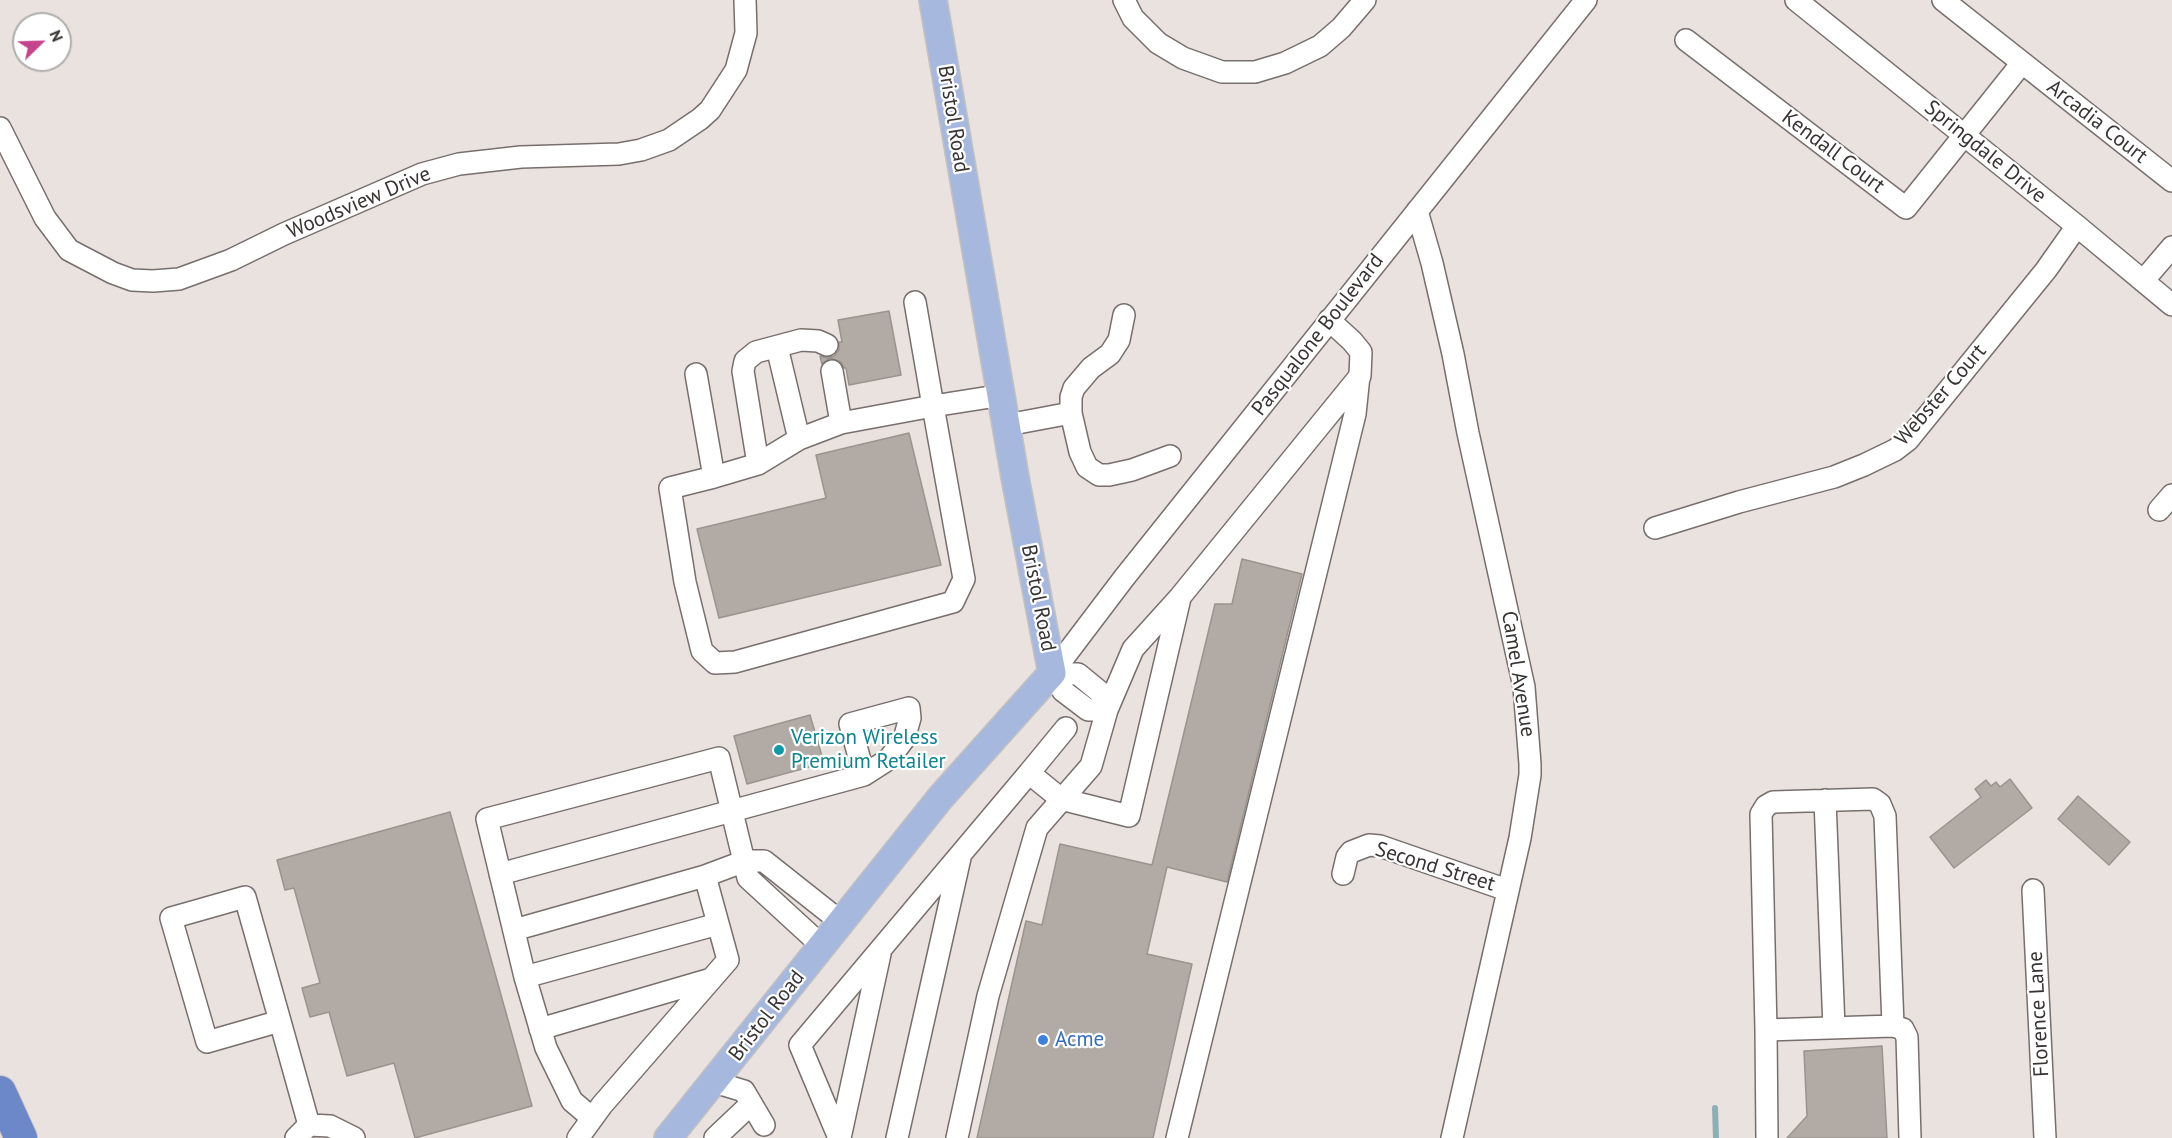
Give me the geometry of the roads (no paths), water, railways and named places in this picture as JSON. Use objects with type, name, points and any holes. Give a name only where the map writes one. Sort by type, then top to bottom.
[{"type":"highway","points":[[0,1092],[21,1138]]},
{"type":"main road","name":"Bristol Road","points":[[669,1138],[941,797],[1052,673],[933,0]]},
{"type":"street","name":"Woodsview Drive","points":[[0,128],[45,218],[69,250],[113,273],[132,280],[179,279],[231,260],[294,229],[422,174],[459,164],[521,157],[619,154],[641,150],[669,140],[710,110],[733,76],[746,33],[745,0]]},
{"type":"street","points":[[1124,0],[1133,18],[1158,43],[1183,58],[1222,72],[1255,72],[1285,63],[1320,46],[1341,28],[1365,0]]},
{"type":"street","name":"Pasqualone Boulevard","points":[[1052,673],[1124,578],[1586,0]]},
{"type":"street","name":"Springdale Drive","points":[[1796,0],[1821,7],[1964,135],[2172,305]]},
{"type":"street","name":"Arcadia Court","points":[[1943,0],[2172,181]]},
{"type":"street","name":"Kendall Court","points":[[1686,40],[1906,208],[1964,135]]},
{"type":"street","points":[[1964,135],[2022,63]]},
{"type":"street","name":"Camel Avenue","points":[[1417,211],[1451,343],[1468,434],[1528,712],[1530,775],[1523,822],[1452,1138]]},
{"type":"street","name":"Webster Court","points":[[1655,528],[1739,502],[1834,477],[1895,450],[1908,440],[2046,270],[2077,226]]},
{"type":"street","points":[[2143,281],[2172,247]]},
{"type":"street","points":[[915,302],[933,406],[964,579],[952,602],[735,662],[715,663],[702,651],[685,582],[670,488],[758,464],[799,439],[841,423],[933,406],[1003,395]]},
{"type":"street","points":[[1124,315],[1119,340],[1110,354],[1091,368],[1074,388],[1071,397],[1071,413],[1080,452],[1087,467],[1092,471],[1109,475],[1132,470],[1170,456]]},
{"type":"street","points":[[1177,1138],[1355,414],[1361,352],[1329,320]]},
{"type":"street","points":[[758,464],[743,371],[745,361],[756,352],[801,340],[818,341],[826,345]]},
{"type":"street","points":[[777,347],[799,439]]},
{"type":"street","points":[[832,371],[841,423]]},
{"type":"street","points":[[696,374],[714,477]]},
{"type":"street","points":[[957,1138],[988,996],[1037,828],[1091,766],[1107,710],[1133,649],[1180,597],[1360,376]]},
{"type":"street","points":[[1007,425],[1071,413]]},
{"type":"street","points":[[1029,773],[1061,800],[1129,816],[1180,597]]},
{"type":"street","points":[[1052,673],[1078,674],[1100,692],[1107,710]]},
{"type":"street","points":[[839,1138],[800,1045],[1066,728]]},
{"type":"street","points":[[592,1118],[572,1101],[546,1048],[525,977],[487,819],[720,758],[748,878],[822,946]]},
{"type":"street","points":[[500,874],[864,775]]},
{"type":"street","points":[[1767,1138],[1761,814],[1766,806],[1773,802],[1873,799],[1880,804],[1885,816],[1893,1026]]},
{"type":"street","points":[[1825,800],[1834,1028]]},
{"type":"street","name":"Second Street","points":[[1343,874],[1347,857],[1351,852],[1369,845],[1380,846],[1507,890]]},
{"type":"street","points":[[897,1138],[961,855]]},
{"type":"street","points":[[514,930],[705,876],[745,861],[764,861],[841,922]]},
{"type":"street","points":[[578,1138],[592,1118],[728,960],[705,876]]},
{"type":"street","name":"Florence Lane","points":[[2033,890],[2045,1138]]},
{"type":"street","points":[[280,1021],[207,1042],[171,918],[245,897],[280,1021],[302,1132],[330,1126],[354,1138]]},
{"type":"street","points":[[525,977],[718,924]]},
{"type":"street","points":[[839,1138],[881,951]]},
{"type":"street","points":[[540,1029],[711,979]]},
{"type":"street","points":[[1766,1030],[1893,1026],[1902,1029],[1907,1037],[1910,1138]]},
{"type":"street","points":[[714,1082],[744,1091],[764,1125]]},
{"type":"street","points":[[715,1138],[751,1104]]},
{"type":"waterway","points":[[1715,1108],[1716,1138]]},
{"type":"place","name":"Verizon Wireless Premium Retailer","points":[[779,750]]},
{"type":"place","name":"Acme","points":[[1043,1040]]}]
